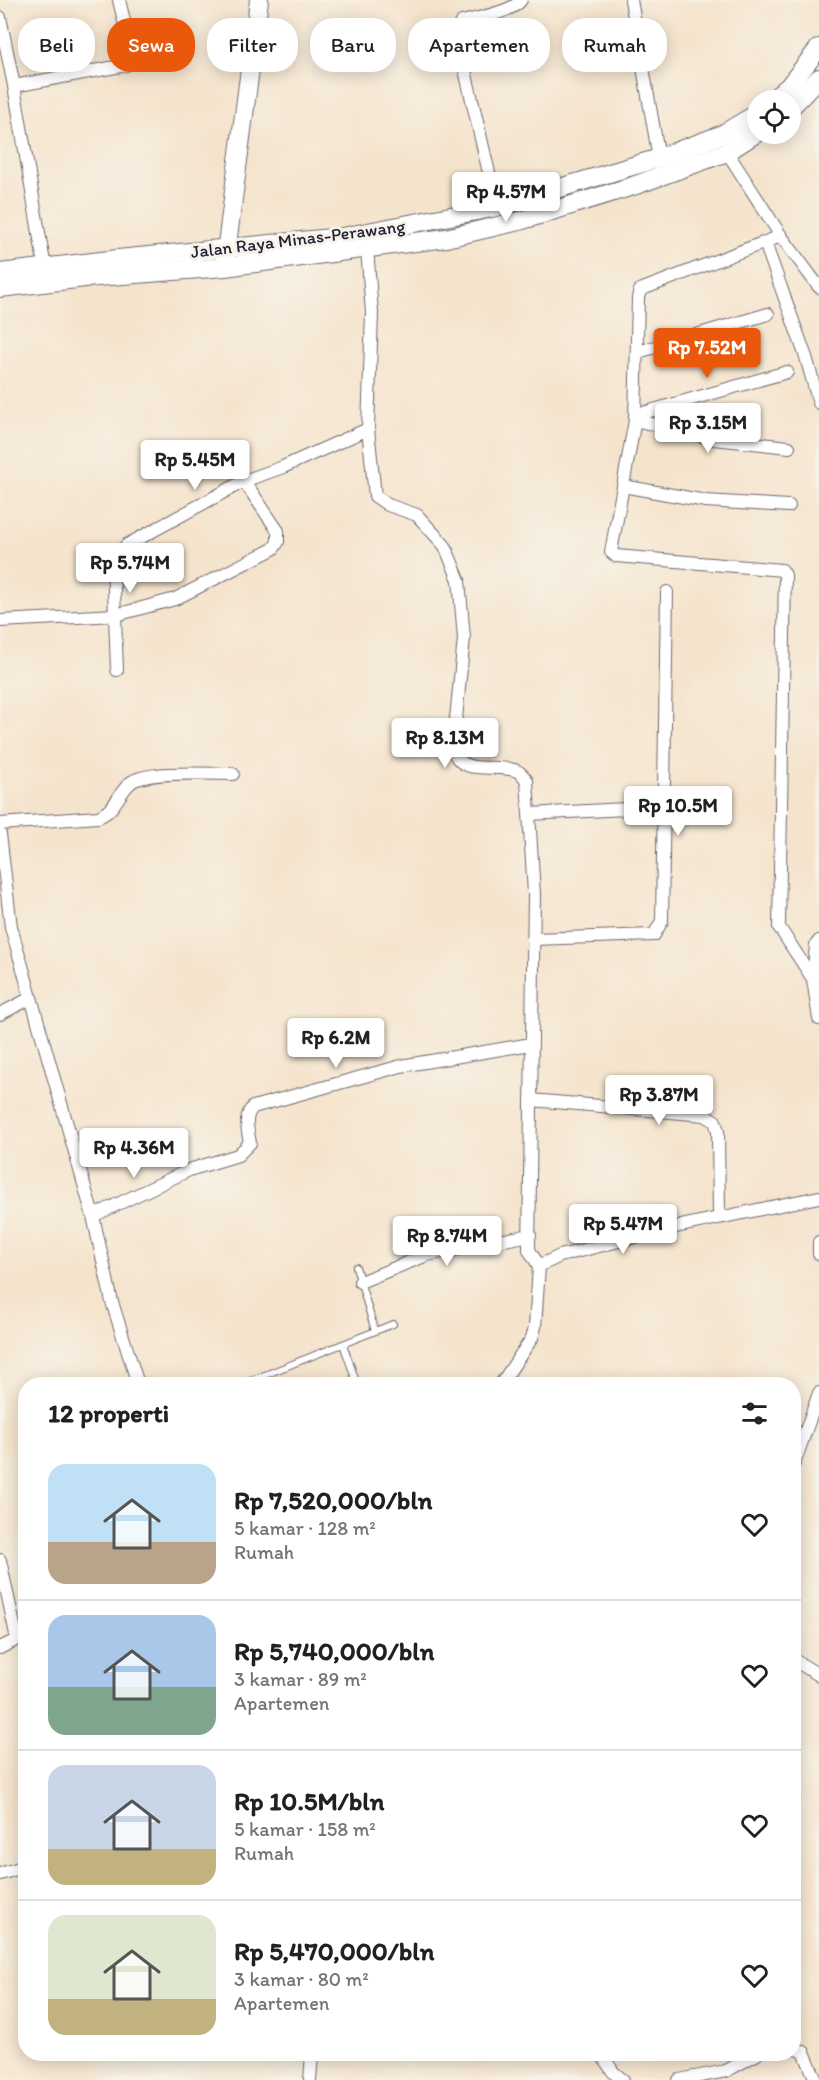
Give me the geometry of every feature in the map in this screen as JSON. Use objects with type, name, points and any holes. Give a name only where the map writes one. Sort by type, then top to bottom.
[{"type":"main road","points":[[225,258],[259,0]]},
{"type":"main road","points":[[784,90],[819,48]]},
{"type":"main road","points":[[801,97],[819,78]]},
{"type":"main road","name":"Jalan Raya Minas-Perawang","points":[[0,288],[225,258],[496,207],[659,158],[721,135],[747,120]]},
{"type":"main road","name":"Jalan Raya Minas-Perawang","points":[[0,273],[45,268],[367,248],[446,238],[523,220],[633,186],[727,152],[747,139]]},
{"type":"street","points":[[14,86],[126,65],[132,54],[119,0]]},
{"type":"street","points":[[496,207],[457,36],[458,27],[462,22],[510,8],[520,0]]},
{"type":"street","points":[[631,0],[659,158]]},
{"type":"street","points":[[0,17],[45,268]]},
{"type":"street","points":[[727,152],[781,236],[819,287]]},
{"type":"street","points":[[781,236],[641,289],[638,298],[636,418],[611,552],[614,555],[782,570],[785,575],[779,927],[813,979]]},
{"type":"street","points":[[765,243],[806,357],[819,403]]},
{"type":"street","points":[[367,248],[372,313],[368,429],[375,496],[388,505],[417,515],[445,546],[459,580],[464,638],[453,749],[456,758],[463,765],[518,771],[527,781],[534,894],[529,1250],[539,1266],[535,1327],[532,1338],[507,1377]]},
{"type":"street","points":[[638,352],[768,314]]},
{"type":"street","points":[[636,418],[787,372]]},
{"type":"street","points":[[636,418],[714,440],[789,447]]},
{"type":"street","points":[[117,670],[113,563],[121,549],[244,481],[283,467],[368,429]]},
{"type":"street","points":[[0,621],[116,615],[176,599],[273,549],[279,542],[278,531],[244,481]]},
{"type":"street","points":[[623,486],[706,501],[789,506]]},
{"type":"street","points":[[532,939],[654,935],[659,929],[662,921],[667,592]]},
{"type":"street","points":[[0,824],[98,817],[107,814],[115,806],[131,782],[153,775],[233,774]]},
{"type":"street","points":[[530,814],[664,807]]},
{"type":"street","points":[[0,834],[6,928],[31,998],[93,1216],[112,1302],[136,1377]]},
{"type":"street","points":[[819,941],[816,945],[813,979],[819,1019]]},
{"type":"street","points":[[0,1014],[31,998]]},
{"type":"street","points":[[93,1216],[189,1170],[238,1155],[246,1150],[250,1143],[246,1121],[253,1107],[401,1066],[531,1044]]},
{"type":"street","points":[[531,1100],[705,1116],[715,1121],[718,1131],[719,1216]]},
{"type":"street","points":[[539,1266],[560,1256],[719,1216],[819,1197]]},
{"type":"street","points":[[360,1282],[427,1255],[530,1234]]},
{"type":"street","points":[[819,1242],[819,1254]]},
{"type":"street","points":[[801,1444],[819,1393]]},
{"type":"street","points":[[0,1560],[18,1626]]},
{"type":"street","points":[[0,1648],[18,1639]]},
{"type":"street","points":[[801,1664],[817,1673],[819,1659]]},
{"type":"street","points":[[0,1874],[18,1868]]},
{"type":"street","points":[[801,2051],[804,2052],[816,2080]]},
{"type":"street","points":[[310,2080],[311,2061]]},
{"type":"street","points":[[606,2061],[614,2073],[623,2080]]},
{"type":"street","points":[[679,2080],[726,2071],[745,2061]]},
{"type":"lane","points":[[356,1268],[375,1331]]},
{"type":"lane","points":[[260,1377],[393,1324]]},
{"type":"lane","points":[[343,1344],[355,1377]]}]
